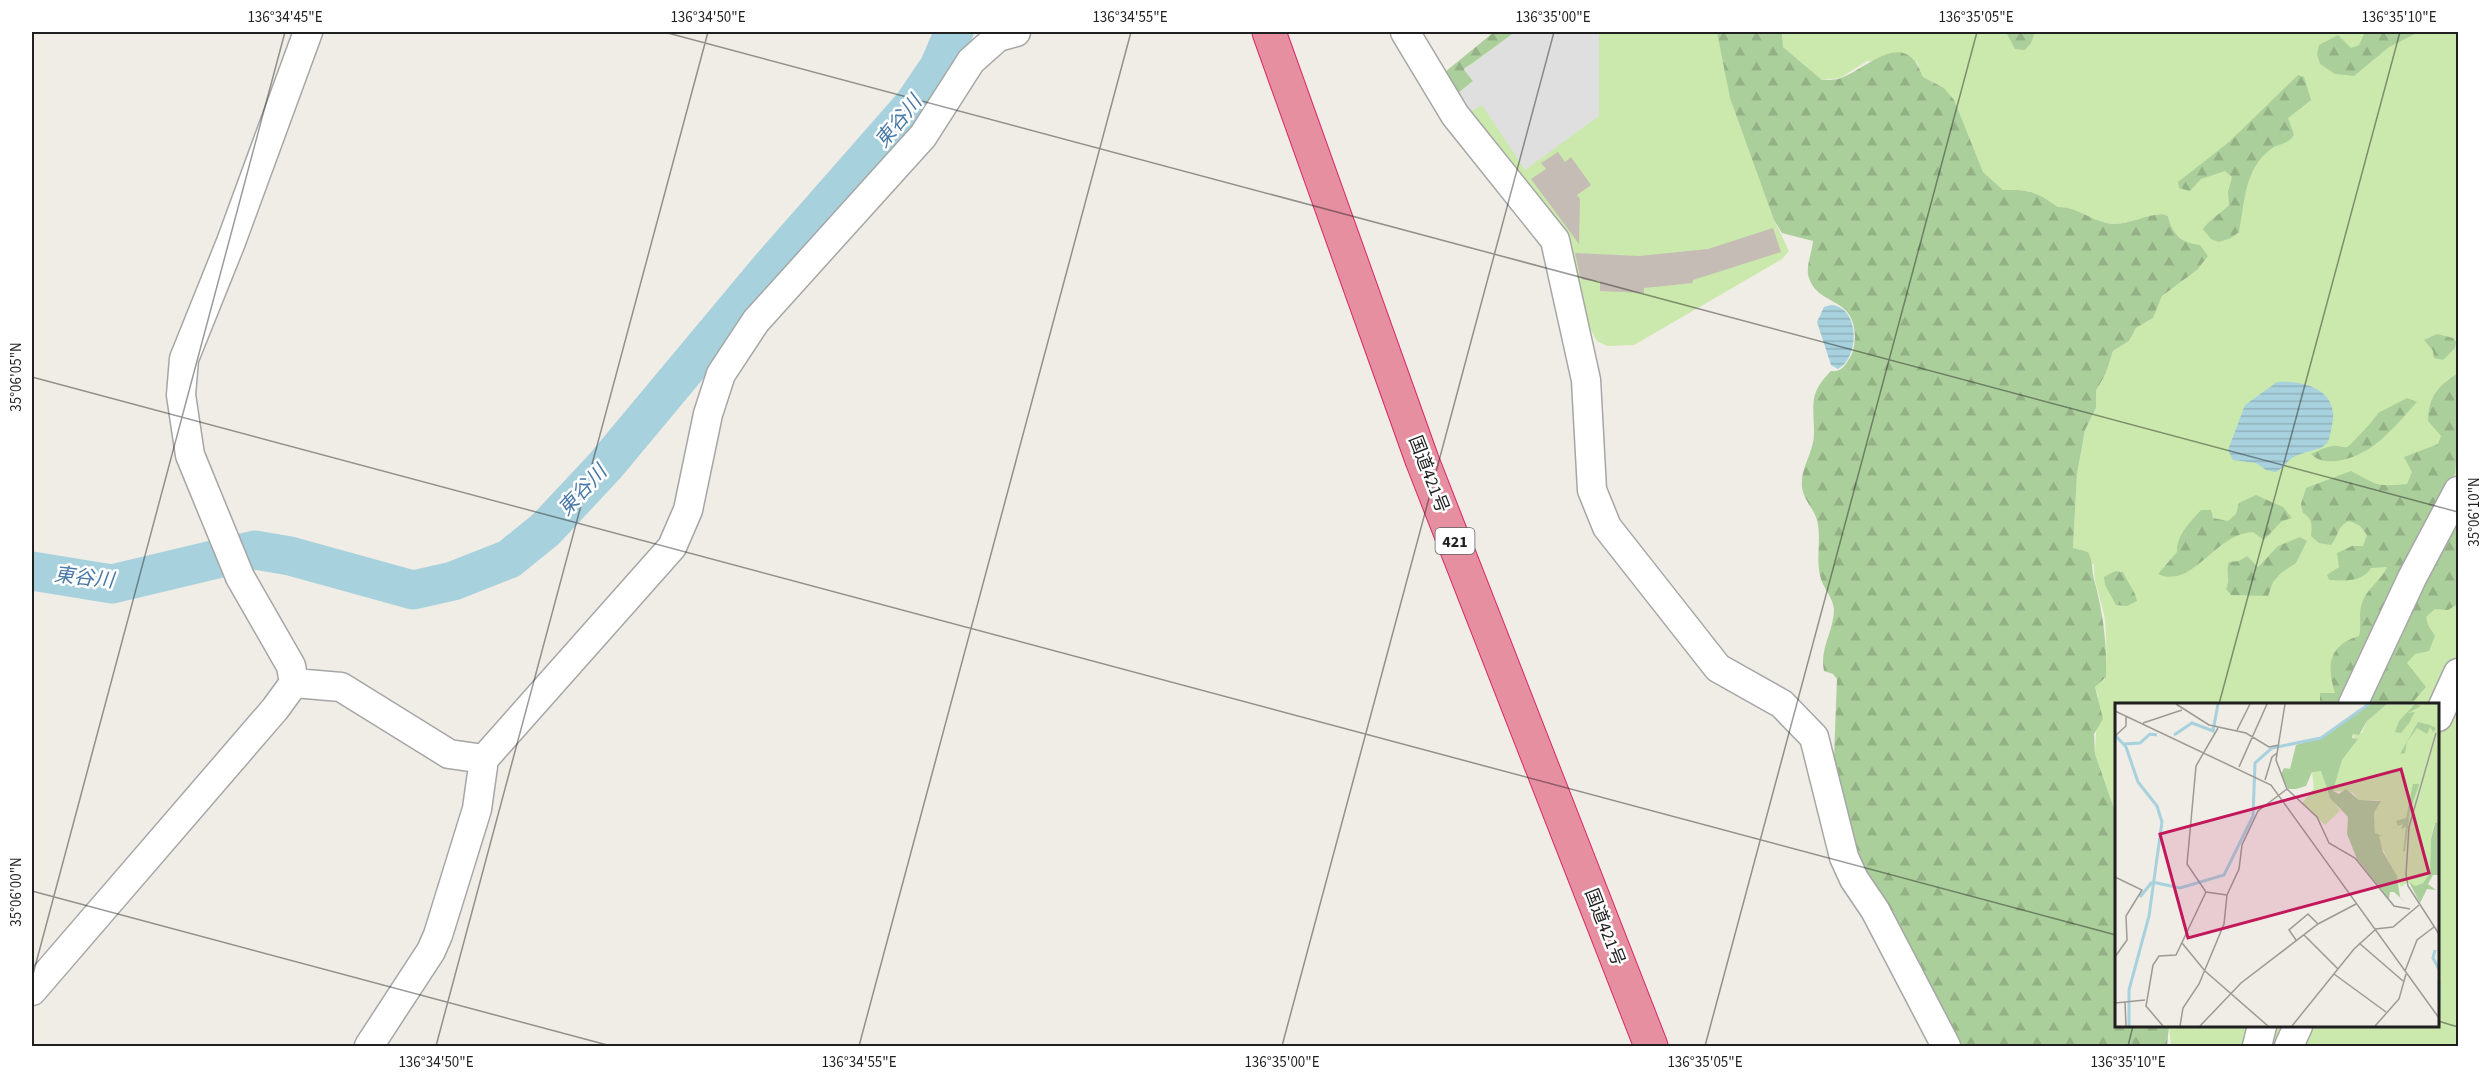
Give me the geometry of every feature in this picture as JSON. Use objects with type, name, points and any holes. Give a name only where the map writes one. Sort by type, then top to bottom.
[{"type":"highway","name":"国道421号","points":[[1269,32],[1422,460],[1651,1047]]},
{"type":"street","points":[[32,991],[267,718],[294,683],[291,666],[240,577],[190,455],[181,395],[184,359],[231,242],[308,32]]},
{"type":"street","points":[[369,1047],[431,951],[438,934],[477,809],[484,759],[672,547],[688,510],[708,414],[721,374],[756,321],[923,136],[971,61],[998,37],[1016,32]]},
{"type":"street","points":[[1405,32],[1455,115],[1555,240],[1586,380],[1592,490],[1607,527],[1718,668],[1782,704],[1814,738],[1844,857],[1854,879],[1875,910],[1946,1047]]},
{"type":"street","points":[[2355,703],[2412,578],[2458,490]]},
{"type":"street","points":[[2439,715],[2458,673]]},
{"type":"street","points":[[294,683],[341,687],[449,754],[484,759]]},
{"type":"street","points":[[2289,1047],[2298,1027]]},
{"type":"green space","points":[[1494,32],[1717,32],[1774,220],[1789,251],[1782,259],[1634,345],[1607,346],[1597,341],[1568,287],[1448,95]]},
{"type":"green space","points":[[1494,32],[1515,32],[1464,69],[1473,81],[1457,94],[1445,72]]},
{"type":"green space","points":[[1717,32],[1782,32],[1783,47],[1822,80],[1841,78],[1886,54],[1897,52],[1907,54],[1916,62],[1923,77],[1944,88],[1954,100],[1983,172],[2003,190],[2032,192],[2058,207],[2072,209],[2107,223],[2120,224],[2162,214],[2168,216],[2178,236],[2183,240],[2200,245],[2208,256],[2197,270],[2162,296],[2153,318],[2136,328],[2129,341],[2113,351],[2106,373],[2096,391],[2096,408],[2085,430],[2077,474],[2073,548],[2088,552],[2090,556],[2105,640],[2106,677],[2095,687],[2103,719],[2094,734],[2095,754],[2115,811],[2115,1027],[2169,1027],[2167,1046],[1949,1046],[1859,878],[1834,757],[1837,679],[1833,674],[1824,671],[1823,663],[1834,609],[1819,572],[1817,520],[1802,487],[1803,473],[1813,441],[1813,407],[1816,393],[1831,371],[1842,368],[1851,356],[1855,337],[1853,324],[1843,308],[1820,294],[1809,278],[1808,265],[1813,241],[1782,233],[1774,220],[1730,98]]},
{"type":"green space","points":[[1782,32],[2458,32],[2458,1046],[2171,1046],[2169,1027],[2439,1027],[2439,703],[2115,703],[2115,811],[2095,754],[2098,696],[2095,687],[2106,677],[2106,627],[2094,565],[2073,548],[2077,474],[2085,430],[2096,408],[2096,391],[2106,373],[2113,351],[2129,341],[2136,328],[2153,318],[2162,296],[2197,270],[2188,244],[2172,231],[2168,216],[2162,214],[2120,224],[2107,223],[2072,209],[2058,207],[2032,192],[2003,190],[1983,172],[1944,88],[1923,77],[1917,62],[1867,61],[1840,78],[1822,80],[1783,47]]},
{"type":"green space","points":[[2006,32],[2035,32],[2031,43],[2025,50],[2015,49]]},
{"type":"green space","points":[[2365,32],[2419,32],[2389,47],[2354,76],[2335,74],[2320,64],[2317,54],[2319,45],[2338,35],[2351,48],[2359,45]]},
{"type":"green space","points":[[2298,75],[2304,77],[2311,100],[2288,118],[2294,135],[2289,141],[2271,149],[2255,166],[2247,187],[2239,232],[2219,242],[2211,239],[2203,229],[2229,205],[2228,192],[2232,177],[2225,171],[2201,179],[2190,191],[2179,188],[2178,182],[2229,142]]},
{"type":"green space","points":[[2437,334],[2453,338],[2456,342],[2455,348],[2443,360],[2434,358],[2433,351],[2424,340]]},
{"type":"green space","points":[[2458,373],[2458,437],[2455,473],[2405,565],[2342,703],[2320,703],[2320,693],[2335,693],[2331,674],[2332,657],[2341,645],[2359,636],[2362,603],[2387,567],[2371,568],[2368,573],[2353,580],[2329,580],[2327,575],[2339,567],[2337,553],[2352,546],[2363,546],[2367,535],[2360,526],[2350,521],[2340,528],[2331,545],[2319,543],[2311,536],[2311,523],[2303,513],[2301,504],[2306,488],[2351,471],[2377,484],[2407,484],[2412,472],[2404,457],[2438,444],[2441,436],[2428,421],[2432,399],[2445,383]]},
{"type":"green space","points":[[2407,398],[2417,402],[2391,431],[2361,454],[2329,461],[2320,460],[2311,454],[2335,446],[2347,447],[2378,413]]},
{"type":"green space","points":[[2256,495],[2283,507],[2292,518],[2282,521],[2264,540],[2253,532],[2239,535],[2227,541],[2182,574],[2171,577],[2158,574],[2177,552],[2181,535],[2201,510],[2211,510],[2213,518],[2228,521],[2236,514],[2239,503]]},
{"type":"green space","points":[[2458,514],[2458,604],[2448,610],[2435,609],[2426,617],[2435,636],[2429,651],[2415,654],[2407,663],[2426,687],[2412,703],[2366,703]]},
{"type":"green space","points":[[2300,537],[2307,541],[2296,563],[2281,573],[2273,582],[2268,596],[2231,595],[2226,589],[2229,562],[2239,561],[2247,556],[2258,567],[2278,546]]},
{"type":"green space","points":[[2115,571],[2123,572],[2137,601],[2127,606],[2116,605],[2105,585],[2104,577]]},
{"type":"shaded area","points":[[1515,32],[1599,32],[1599,116],[1525,170],[1482,105],[1464,115],[1457,94],[1473,81],[1464,70]]},
{"type":"water","points":[[1831,305],[1841,308],[1847,314],[1854,333],[1850,354],[1838,369],[1831,365],[1817,322],[1824,307]]},
{"type":"water","points":[[2277,382],[2298,383],[2318,390],[2331,403],[2333,413],[2327,443],[2320,448],[2296,456],[2275,472],[2266,470],[2256,463],[2233,460],[2228,450],[2245,405]]},
{"type":"building","points":[[1558,152],[1565,162],[1571,157],[1591,185],[1577,195],[1580,199],[1579,244],[1531,179],[1546,169],[1541,163]]},
{"type":"building","points":[[1773,228],[1781,252],[1693,280],[1693,283],[1644,288],[1644,293],[1600,291],[1600,281],[1583,280],[1580,276],[1575,253],[1639,256],[1708,249]]},
{"type":"waterway","name":"東谷川","points":[[32,571],[112,584],[255,550],[290,556],[413,590],[453,581],[509,559],[546,529],[605,466],[771,267],[914,104],[939,67],[954,32]]}]
